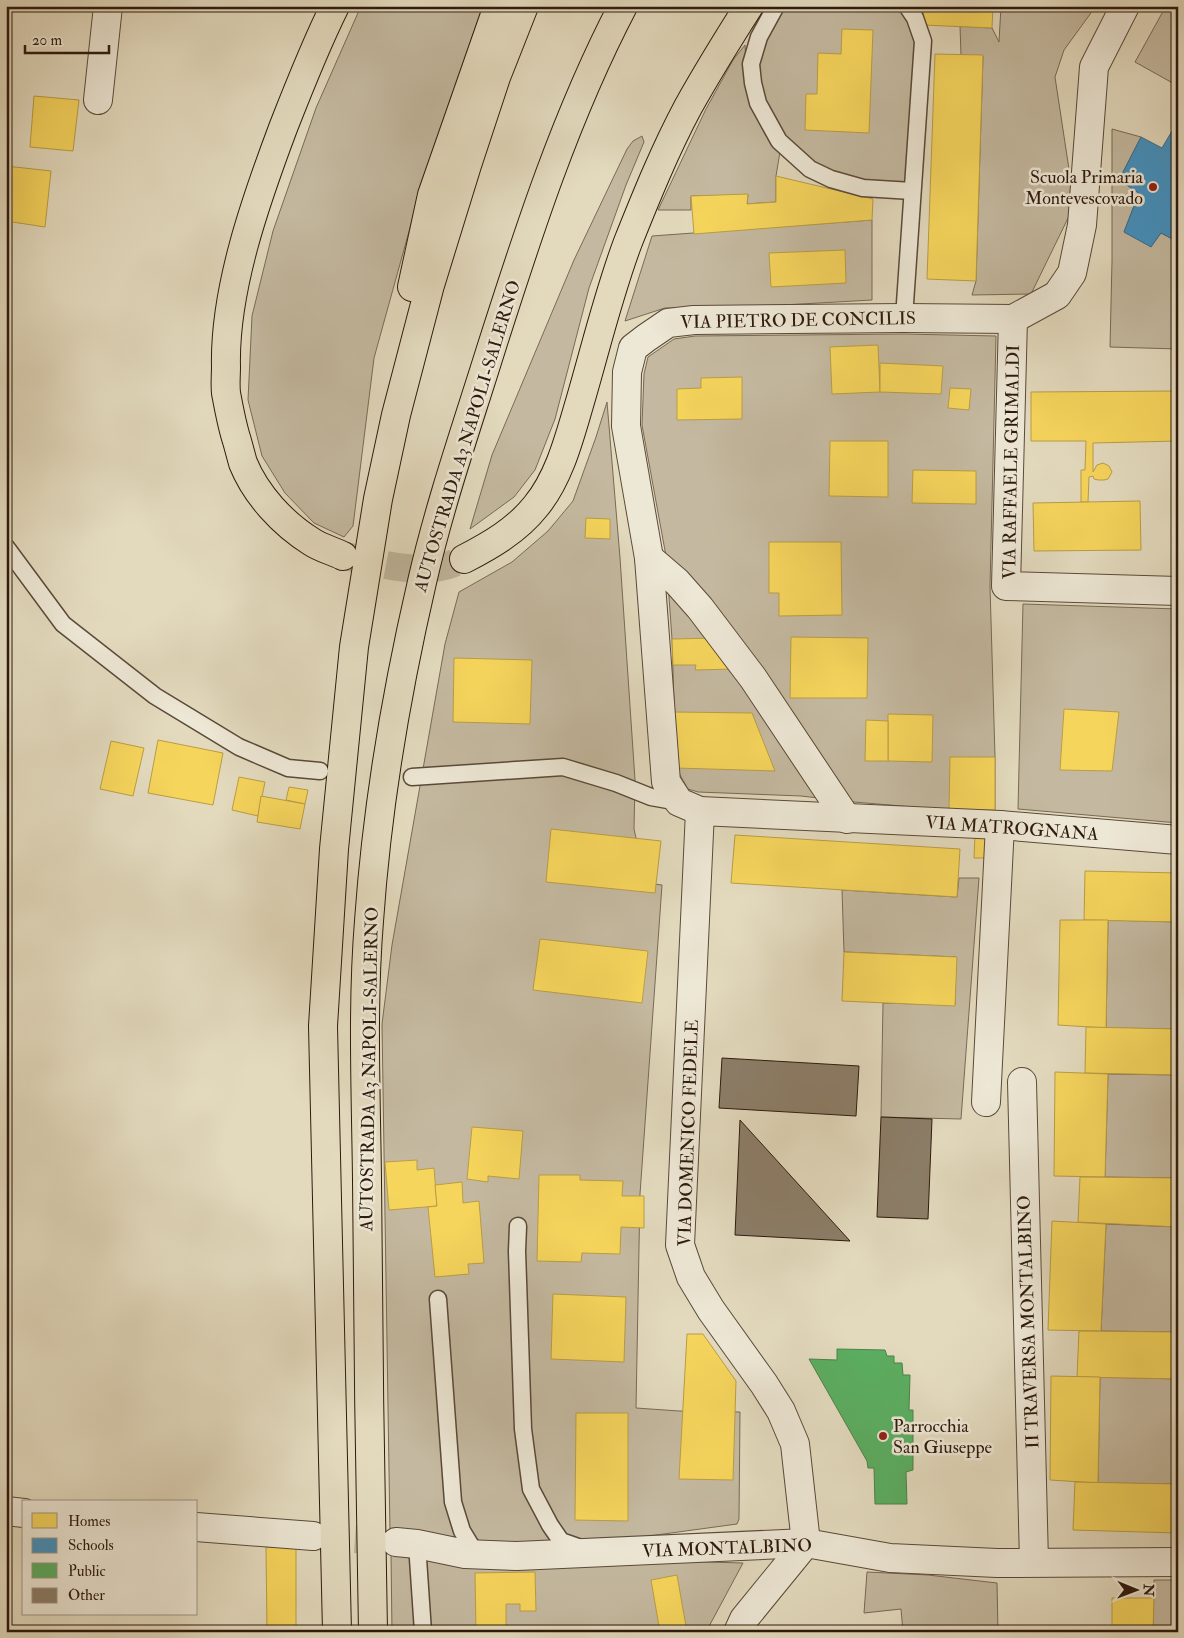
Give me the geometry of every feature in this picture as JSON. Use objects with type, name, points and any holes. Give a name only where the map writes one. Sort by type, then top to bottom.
[{"type":"highway","points":[[334,6],[318,40],[266,172],[254,213],[229,315],[226,392],[233,429],[244,463],[258,490],[274,510],[294,529],[313,543],[343,556]]},
{"type":"highway","points":[[396,414],[408,308],[432,195],[498,6]]},
{"type":"highway","points":[[337,1632],[323,1026],[334,849],[354,647],[378,499],[396,414],[430,285],[496,77],[524,6]]},
{"type":"highway","name":"AUTOSTRADA A3 NAPOLI-SALERNO","points":[[373,1632],[369,1434],[366,1026],[368,926],[376,837],[386,758],[420,588],[446,494],[510,290],[573,113],[623,6]]},
{"type":"highway","points":[[464,559],[492,544],[515,528],[536,506],[548,488],[560,463],[572,429],[610,292],[632,233],[688,108],[749,6]]},
{"type":"street","points":[[98,100],[108,6]]},
{"type":"street","points":[[1013,320],[1057,295],[1072,273],[1082,225],[1094,67],[1125,6]]},
{"type":"street","name":"VIA PIETRO DE CONCILIS","points":[[690,807],[666,782],[649,558],[626,426],[627,372],[633,348],[668,323],[694,320],[904,318],[1013,320]]},
{"type":"street","name":"VIA RAFFAELE GRIMALDI","points":[[1013,320],[1006,586],[1178,591]]},
{"type":"street","points":[[649,558],[677,582],[717,630],[753,678],[847,819]]},
{"type":"street","name":"VIA MATROGNANA","points":[[690,807],[847,819],[1000,825],[1178,840]]},
{"type":"street","name":"VIA DOMENICO FEDELE","points":[[690,807],[680,1245],[691,1277],[711,1310],[782,1411],[795,1444],[806,1543]]},
{"type":"street","points":[[986,1102],[1000,825]]},
{"type":"street","name":"II TRAVERSA MONTALBINO","points":[[1022,1082],[1034,1562]]},
{"type":"street","points":[[6,1511],[22,1513]]},
{"type":"street","points":[[198,1527],[314,1536]]},
{"type":"street","name":"VIA MONTALBINO","points":[[407,1543],[465,1554],[517,1556],[806,1543],[890,1558],[997,1563],[1178,1562]]},
{"type":"street","points":[[738,1632],[744,1619],[806,1543]]},
{"type":"lane","points":[[776,6],[759,37],[751,64],[758,103],[779,141],[810,169],[830,179],[863,188],[912,191]]},
{"type":"lane","points":[[904,318],[922,41],[916,18],[907,6]]},
{"type":"lane","points":[[6,547],[63,624],[155,696],[240,747],[288,768],[320,772]]},
{"type":"lane","points":[[412,777],[563,767],[616,783],[651,797],[690,807]]},
{"type":"lane","points":[[518,1226],[517,1251],[524,1429],[531,1489],[550,1525],[561,1541],[592,1552]]},
{"type":"lane","points":[[438,1299],[453,1502],[462,1531],[476,1554]]},
{"type":"lane","points":[[407,1543],[423,1632]]},
{"type":"shaded area","points":[[361,6],[483,6],[416,206],[374,358],[353,526],[344,537],[314,523],[285,493],[262,456],[248,400],[252,316],[273,231],[316,108]]},
{"type":"shaded area","points":[[783,6],[900,6],[910,21],[916,42],[907,185],[864,182],[832,173],[810,161],[782,134],[764,101],[758,68],[763,43]]},
{"type":"shaded area","points":[[1001,6],[1096,6],[1064,50],[1055,77],[1072,189],[1072,210],[1031,294],[972,295],[976,281],[983,56],[961,55],[960,26],[992,28],[999,42]]},
{"type":"shaded area","points":[[1166,6],[1178,6],[1178,86],[1135,62]]},
{"type":"shaded area","points":[[745,45],[746,61],[780,152],[776,176],[776,202],[747,204],[748,195],[691,196],[691,210],[658,210],[706,109],[733,60]]},
{"type":"shaded area","points":[[1112,129],[1141,137],[1119,180],[1139,193],[1124,232],[1151,246],[1161,233],[1178,242],[1178,349],[1110,347]]},
{"type":"shaded area","points":[[642,136],[644,142],[626,185],[589,288],[555,419],[535,470],[514,497],[470,529],[492,455],[574,260],[627,149],[633,141]]},
{"type":"shaded area","points":[[872,220],[872,300],[765,306],[665,308],[625,321],[652,236]]},
{"type":"shaded area","points":[[904,334],[996,336],[990,586],[995,810],[949,810],[801,796],[698,792],[688,789],[676,768],[672,639],[666,556],[642,425],[644,374],[648,357],[674,339],[695,336]]},
{"type":"shaded area","points":[[607,402],[635,780],[634,829],[646,883],[662,885],[640,1194],[636,1408],[740,1412],[739,1519],[737,1524],[612,1541],[517,1545],[418,1533],[390,1533],[382,1024],[392,945],[445,644],[459,592],[512,562],[548,531],[573,501]]},
{"type":"shaded area","points":[[1023,604],[1178,609],[1178,823],[1018,809]]},
{"type":"shaded area","points":[[959,878],[979,878],[961,1119],[881,1117],[883,1003],[955,1005],[956,957],[844,952],[842,890],[957,897]]},
{"type":"shaded area","points":[[1108,920],[1178,922],[1178,1029],[1106,1028]]},
{"type":"shaded area","points":[[1108,1074],[1178,1075],[1178,1178],[1105,1177]]},
{"type":"shaded area","points":[[1106,1224],[1178,1227],[1178,1332],[1101,1331]]},
{"type":"shaded area","points":[[1100,1377],[1178,1379],[1178,1484],[1098,1483]]},
{"type":"shaded area","points":[[391,1554],[743,1563],[706,1632],[392,1632]]},
{"type":"shaded area","points":[[867,1572],[928,1575],[997,1583],[998,1632],[903,1632],[901,1609],[864,1613]]},
{"type":"shaded area","points":[[1154,1580],[1178,1580],[1178,1632],[1153,1632]]},
{"type":"building: Homes","points":[[924,6],[993,6],[992,28],[923,25]]},
{"type":"building: Homes","points":[[842,29],[873,30],[869,133],[805,130],[806,94],[817,94],[818,53],[841,54]]},
{"type":"building: Homes","points":[[935,54],[983,55],[976,281],[927,279]]},
{"type":"building: Homes","points":[[34,96],[79,100],[73,151],[30,147]]},
{"type":"building: Homes","points":[[6,166],[51,171],[45,227],[6,221]]},
{"type":"building: Homes","points":[[776,176],[873,199],[872,220],[694,234],[691,196],[748,194],[747,204],[776,202]]},
{"type":"building: Homes","points":[[845,250],[846,283],[771,287],[769,253]]},
{"type":"building: Homes","points":[[878,345],[880,392],[832,394],[830,347]]},
{"type":"building: Homes","points":[[880,363],[943,366],[941,394],[880,392]]},
{"type":"building: Homes","points":[[742,377],[742,419],[677,420],[677,389],[701,388],[701,378]]},
{"type":"building: Homes","points":[[950,388],[971,389],[969,410],[948,408]]},
{"type":"building: Homes","points":[[1178,391],[1178,441],[1093,443],[1093,472],[1097,465],[1103,463],[1109,466],[1112,472],[1108,479],[1104,480],[1094,479],[1093,476],[1089,477],[1088,502],[1081,502],[1081,470],[1085,470],[1086,441],[1031,441],[1031,392]]},
{"type":"building: Homes","points":[[830,441],[888,441],[888,497],[829,496]]},
{"type":"building: Homes","points":[[913,470],[976,471],[976,504],[912,503]]},
{"type":"building: Homes","points":[[1140,501],[1141,550],[1034,551],[1033,503]]},
{"type":"building: Homes","points":[[586,518],[610,519],[610,539],[585,538]]},
{"type":"building: Homes","points":[[769,542],[841,542],[842,615],[779,616],[779,593],[769,593]]},
{"type":"building: Homes","points":[[791,637],[868,638],[867,698],[790,698]]},
{"type":"building: Homes","points":[[716,638],[734,669],[695,670],[696,665],[673,665],[672,639]]},
{"type":"building: Homes","points":[[454,658],[532,660],[530,724],[453,722]]},
{"type":"building: Homes","points":[[1064,709],[1119,712],[1112,771],[1060,770]]},
{"type":"building: Homes","points":[[674,712],[752,713],[775,771],[676,768]]},
{"type":"building: Homes","points":[[888,714],[933,715],[932,762],[888,761]]},
{"type":"building: Homes","points":[[866,720],[888,721],[888,761],[865,761]]},
{"type":"building: Homes","points":[[158,740],[223,753],[213,805],[148,793]]},
{"type":"building: Homes","points":[[111,741],[144,748],[133,796],[100,789]]},
{"type":"building: Homes","points":[[950,757],[995,757],[995,810],[949,810]]},
{"type":"building: Homes","points":[[239,777],[265,782],[258,816],[232,810]]},
{"type":"building: Homes","points":[[289,787],[308,790],[305,804],[286,800]]},
{"type":"building: Homes","points":[[261,796],[305,804],[300,829],[257,822]]},
{"type":"building: Homes","points":[[551,829],[661,841],[655,893],[546,882]]},
{"type":"building: Homes","points":[[975,834],[993,834],[992,858],[974,858]]},
{"type":"building: Homes","points":[[735,835],[960,849],[957,897],[731,883]]},
{"type":"building: Homes","points":[[1085,871],[1178,873],[1178,922],[1084,920]]},
{"type":"building: Homes","points":[[1060,920],[1108,920],[1106,1028],[1058,1025]]},
{"type":"building: Homes","points":[[540,939],[648,951],[642,1003],[533,990]]},
{"type":"building: Homes","points":[[844,952],[957,957],[955,1006],[842,1001]]},
{"type":"building: Homes","points":[[1086,1027],[1178,1029],[1178,1075],[1085,1073]]},
{"type":"building: Homes","points":[[1055,1072],[1108,1074],[1105,1177],[1054,1176]]},
{"type":"building: Homes","points":[[472,1127],[523,1131],[519,1179],[488,1176],[488,1182],[467,1179]]},
{"type":"building: Homes","points":[[417,1160],[417,1170],[434,1168],[437,1206],[389,1210],[385,1162]]},
{"type":"building: Homes","points":[[539,1175],[580,1175],[580,1180],[623,1181],[622,1196],[644,1196],[644,1228],[621,1227],[620,1254],[582,1253],[581,1262],[537,1261]]},
{"type":"building: Homes","points":[[1080,1177],[1178,1178],[1178,1227],[1078,1222]]},
{"type":"building: Homes","points":[[462,1182],[463,1203],[479,1201],[484,1263],[468,1264],[469,1274],[435,1277],[428,1207],[437,1206],[435,1185]]},
{"type":"building: Homes","points":[[1052,1221],[1106,1224],[1101,1331],[1048,1330]]},
{"type":"building: Homes","points":[[553,1294],[626,1297],[624,1362],[551,1359]]},
{"type":"building: Homes","points":[[1079,1331],[1178,1332],[1178,1379],[1077,1377]]},
{"type":"building: Homes","points":[[687,1334],[703,1334],[736,1381],[733,1480],[679,1479]]},
{"type":"building: Homes","points":[[1051,1376],[1100,1377],[1098,1483],[1050,1480]]},
{"type":"building: Homes","points":[[576,1413],[628,1413],[628,1521],[575,1520]]},
{"type":"building: Homes","points":[[1075,1482],[1178,1484],[1178,1533],[1073,1530]]},
{"type":"building: Homes","points":[[6,1532],[9,1532],[6,1566]]},
{"type":"building: Homes","points":[[266,1547],[296,1548],[296,1632],[267,1632]]},
{"type":"building: Homes","points":[[535,1572],[536,1611],[520,1611],[520,1604],[506,1604],[506,1630],[476,1631],[475,1573]]},
{"type":"building: Homes","points":[[677,1575],[687,1632],[660,1632],[651,1580]]},
{"type":"building: Homes","points":[[1112,1598],[1154,1598],[1153,1632],[1104,1632],[1112,1631]]},
{"type":"building: Schools","name":"Scuola Primaria Montevescovado","points":[[1172,131],[1178,134],[1178,242],[1161,233],[1151,247],[1124,232],[1139,193],[1119,180],[1141,137],[1162,148]]},
{"type":"building: Public","name":"Parrocchia San Giuseppe","points":[[837,1349],[885,1350],[887,1356],[894,1356],[894,1363],[902,1363],[903,1375],[910,1375],[909,1410],[913,1410],[913,1470],[906,1472],[907,1504],[875,1504],[874,1468],[868,1468],[867,1461],[809,1359],[837,1360]]},
{"type":"building: Other","points":[[722,1058],[859,1066],[856,1116],[719,1108]]},
{"type":"building: Other","points":[[881,1117],[932,1119],[928,1219],[877,1217]]},
{"type":"building: Other","points":[[740,1120],[850,1241],[735,1235]]},
{"type":"tunnel","points":[[345,556],[395,567],[421,569],[447,565],[464,559]]},
{"type":"tunnel","points":[[313,1536],[394,1542]]},
{"type":"place","name":"Scuola Primaria Montevescovado","points":[[1153,187]]},
{"type":"place","name":"Parrocchia San Giuseppe","points":[[883,1436]]}]
